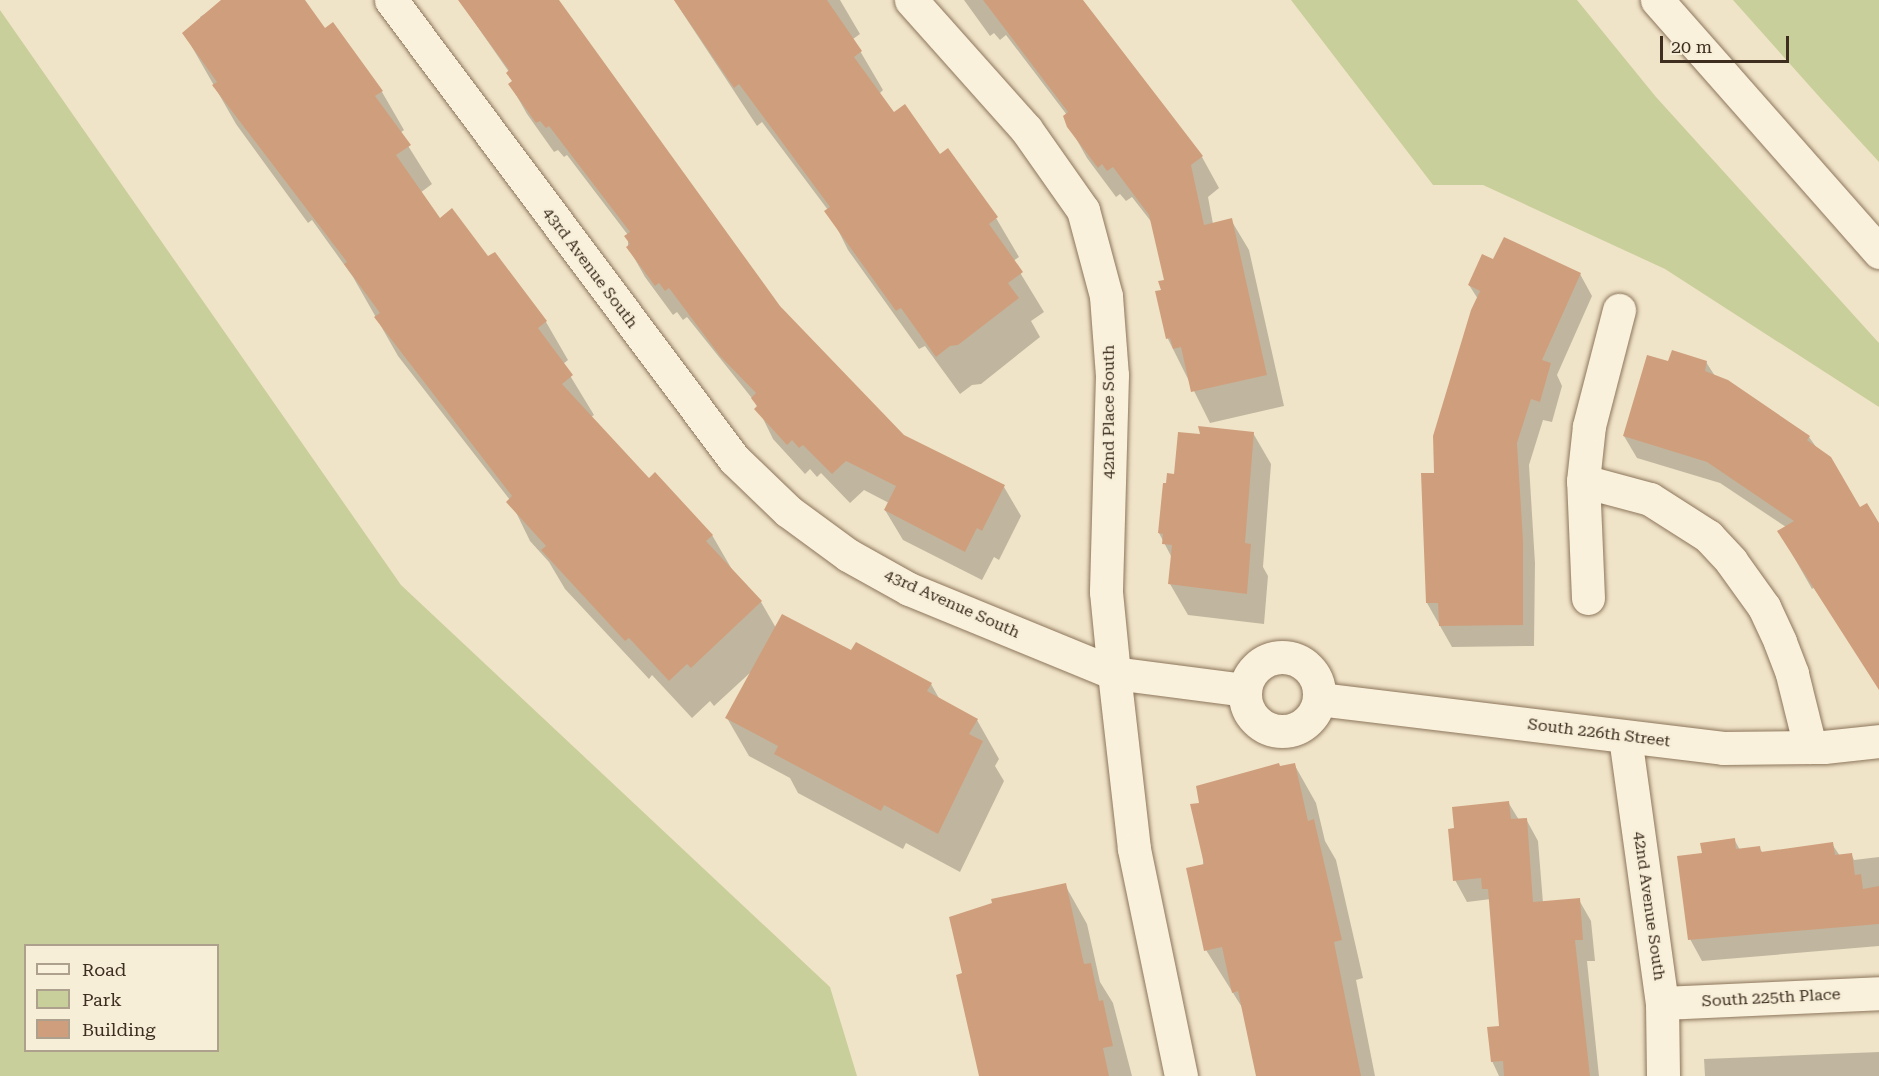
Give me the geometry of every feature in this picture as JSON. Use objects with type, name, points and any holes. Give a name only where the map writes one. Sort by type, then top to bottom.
[{"type":"street","name":"43rd Avenue South","points":[[392,0],[734,459],[788,511],[848,555],[909,589],[1114,673]]},
{"type":"street","name":"42nd Place South","points":[[911,0],[1026,129],[1083,210],[1106,296],[1112,363],[1107,592],[1114,673]]},
{"type":"street","points":[[1658,0],[1879,252]]},
{"type":"street","points":[[1588,598],[1583,481],[1598,377],[1619,310]]},
{"type":"street","points":[[1583,481],[1650,499],[1708,536],[1731,561],[1764,607],[1780,642],[1792,674],[1810,747]]},
{"type":"street","points":[[1287,657],[1301,661],[1312,671],[1319,699],[1315,712],[1305,723],[1292,730],[1277,731],[1253,717],[1245,690],[1259,665],[1272,658],[1287,657]]},
{"type":"street","points":[[1181,1076],[1134,849],[1114,673],[1245,690]]},
{"type":"street","name":"South 226th Street","points":[[1319,699],[1723,748],[1810,747],[1879,741]]},
{"type":"street","name":"42nd Avenue South","points":[[1625,737],[1662,1003],[1663,1076]]},
{"type":"street","name":"South 225th Place","points":[[1662,1003],[1879,993]]},
{"type":"green space","points":[[1291,0],[1577,0],[1656,97],[1879,343],[1879,407],[1665,269],[1483,185],[1433,185]]},
{"type":"green space","points":[[1733,0],[1879,0],[1879,162],[1823,101]]},
{"type":"green space","points":[[0,10],[401,585],[830,987],[857,1076],[0,1076]]},
{"type":"building","points":[[221,0],[305,0],[325,28],[333,22],[383,91],[375,96],[411,145],[396,155],[440,218],[452,208],[488,256],[495,252],[547,321],[538,328],[573,375],[562,384],[649,478],[655,472],[713,535],[706,541],[762,601],[691,668],[687,664],[669,681],[629,638],[625,641],[541,550],[546,546],[506,502],[512,496],[374,317],[380,313],[344,264],[347,262],[212,85],[217,82],[182,33]]},
{"type":"building","points":[[458,0],[559,0],[780,306],[904,435],[1005,485],[982,531],[977,528],[965,552],[884,510],[896,486],[846,461],[832,474],[803,445],[799,448],[792,440],[787,445],[754,409],[757,406],[751,398],[756,393],[720,356],[669,288],[665,291],[659,283],[655,286],[626,247],[630,244],[624,236],[630,232],[549,126],[546,128],[540,121],[536,123],[508,84],[512,81],[506,73],[509,70]]},
{"type":"building","points":[[674,0],[827,0],[862,51],[854,57],[894,112],[905,104],[940,154],[948,148],[998,217],[989,224],[1023,272],[1008,283],[1019,298],[958,345],[950,346],[936,357],[901,308],[896,311],[824,211],[830,207],[739,84],[734,88]]},
{"type":"building","points":[[983,0],[1083,0],[1203,156],[1191,165],[1204,225],[1232,218],[1267,375],[1191,392],[1181,347],[1173,349],[1170,338],[1166,339],[1155,291],[1161,290],[1158,281],[1164,280],[1149,215],[1113,167],[1107,171],[1102,164],[1098,168],[1067,127],[1063,116],[1068,112]]},
{"type":"building","points":[[1504,237],[1581,273],[1542,360],[1551,363],[1540,402],[1531,399],[1517,443],[1523,540],[1523,625],[1439,626],[1438,603],[1426,603],[1421,473],[1434,473],[1433,436],[1471,310],[1480,291],[1468,285],[1482,254],[1493,259]]},
{"type":"building","points":[[1672,350],[1707,361],[1705,371],[1728,380],[1810,436],[1807,440],[1831,457],[1860,507],[1867,503],[1879,523],[1879,690],[1777,531],[1794,521],[1707,462],[1623,436],[1647,355],[1668,361]]},
{"type":"building","points":[[1198,426],[1254,432],[1245,543],[1251,544],[1247,594],[1168,584],[1172,545],[1162,544],[1163,534],[1158,533],[1163,483],[1166,483],[1167,473],[1174,474],[1178,432],[1200,434]]},
{"type":"building","points":[[782,614],[851,650],[856,642],[932,683],[927,691],[978,719],[969,734],[983,741],[938,834],[884,805],[881,811],[774,754],[778,746],[725,718]]},
{"type":"building","points":[[1279,763],[1280,766],[1295,763],[1308,821],[1314,819],[1342,940],[1334,942],[1361,1076],[1256,1076],[1238,991],[1232,993],[1222,947],[1204,951],[1186,868],[1204,864],[1190,804],[1199,803],[1196,786]]},
{"type":"building","points":[[1509,801],[1511,819],[1527,818],[1533,902],[1580,898],[1583,940],[1575,940],[1590,1076],[1504,1076],[1503,1061],[1491,1062],[1487,1027],[1499,1026],[1488,889],[1482,889],[1481,878],[1453,881],[1448,829],[1454,828],[1452,807]]},
{"type":"building","points":[[1735,838],[1736,849],[1760,846],[1761,852],[1833,842],[1835,855],[1852,853],[1855,875],[1861,874],[1863,889],[1879,886],[1879,924],[1688,940],[1677,856],[1702,853],[1700,843]]},
{"type":"building","points":[[1066,883],[1084,964],[1091,963],[1099,1001],[1103,1000],[1113,1046],[1103,1048],[1109,1076],[979,1076],[956,975],[962,973],[949,917],[992,903],[991,899]]}]
